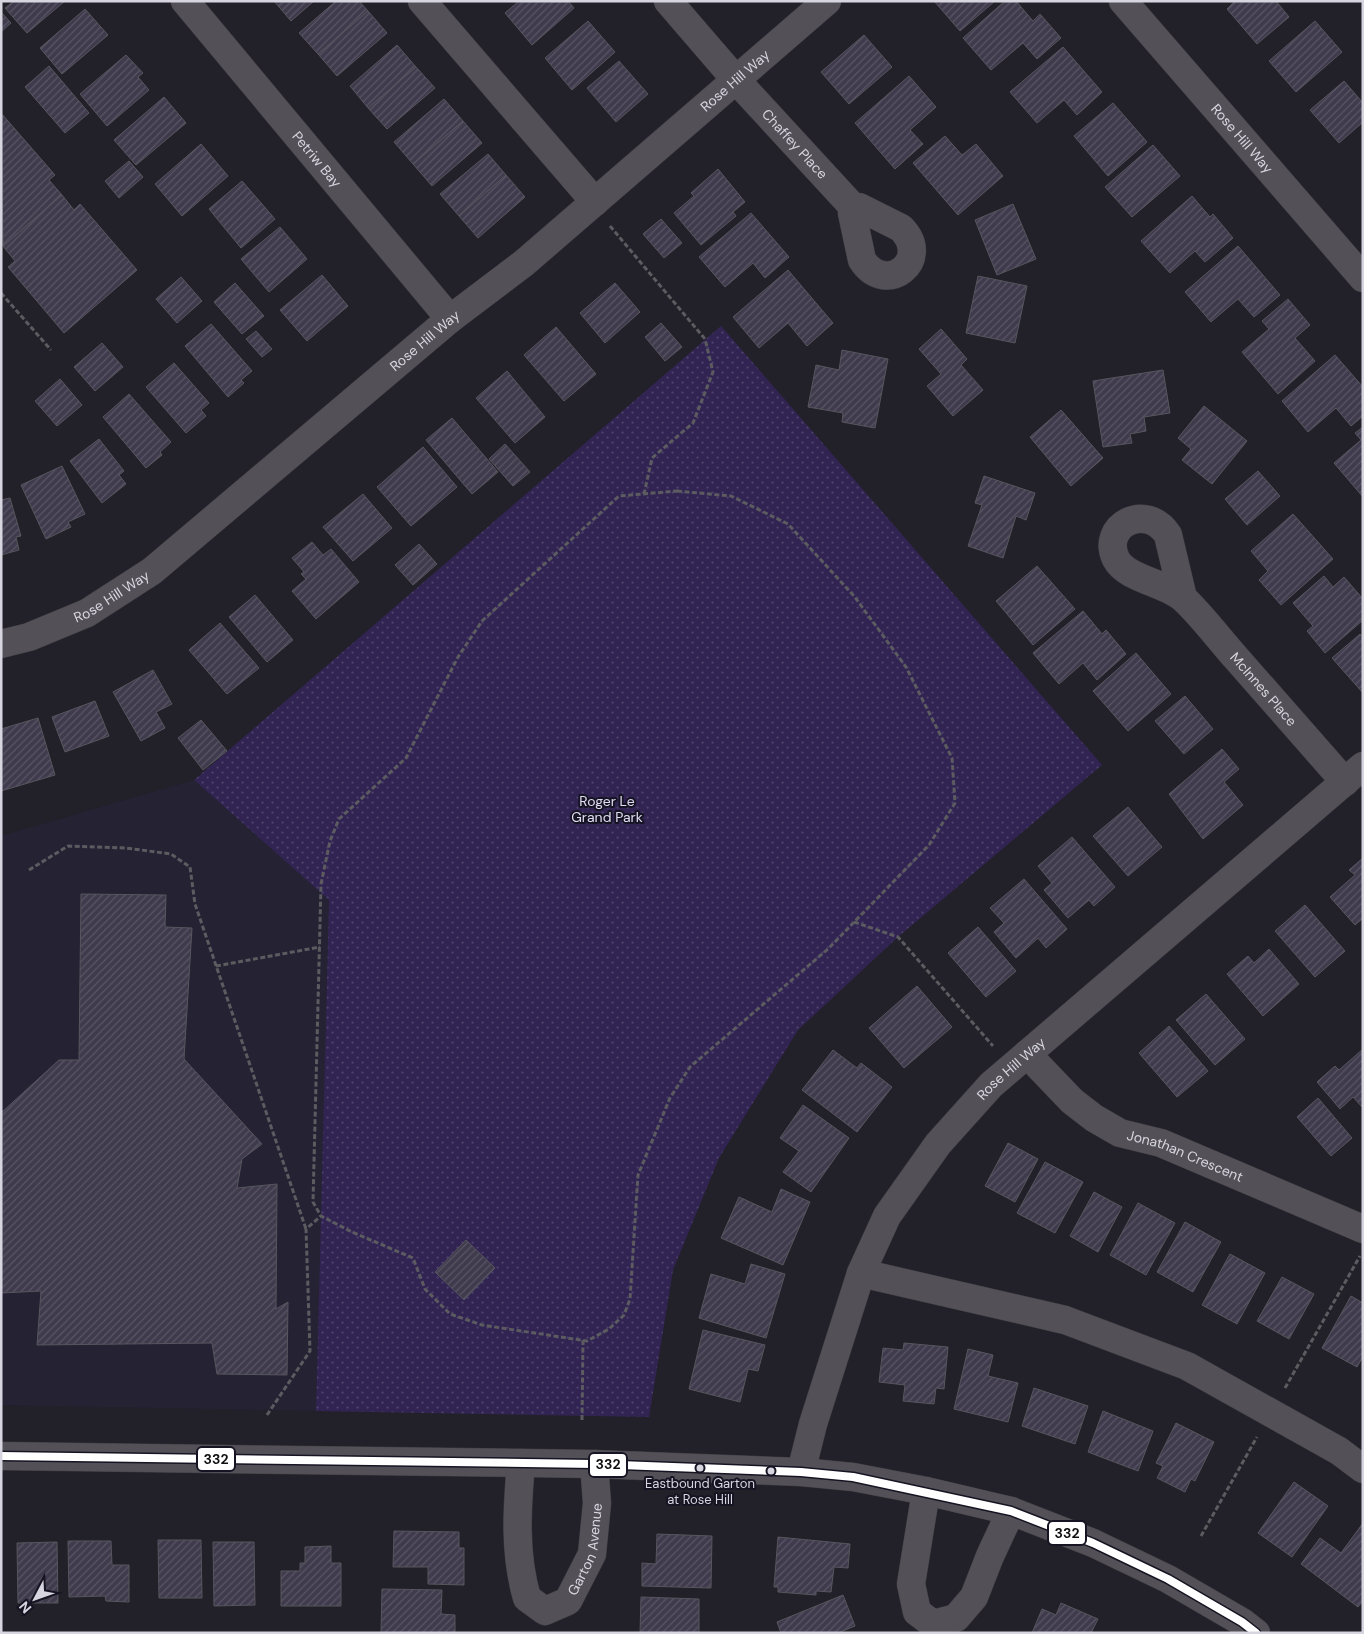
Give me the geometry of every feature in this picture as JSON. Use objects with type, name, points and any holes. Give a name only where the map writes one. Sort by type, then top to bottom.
[{"type":"street","name":"Petriw Bay","points":[[185,1],[450,318]]},
{"type":"street","points":[[422,1],[595,202]]},
{"type":"street","points":[[668,1],[736,80]]},
{"type":"street","name":"Rose Hill Way","points":[[1,644],[29,637],[87,613],[152,571],[450,318],[524,264],[827,1]]},
{"type":"street","name":"Rose Hill Way","points":[[1123,1],[1363,278]]},
{"type":"street","name":"Chaffey Place","points":[[736,80],[853,207]]},
{"type":"street","name":"McInnes Place","points":[[1183,598],[1354,774]]},
{"type":"street","name":"Rose Hill Way","points":[[801,1472],[813,1424],[861,1273],[887,1216],[938,1144],[991,1085],[1354,774]]},
{"type":"street","name":"Jonathan Crescent","points":[[1018,1063],[1094,1118],[1120,1133],[1161,1143],[1361,1226]]},
{"type":"street","points":[[861,1273],[1065,1320],[1187,1366],[1339,1451],[1363,1469]]},
{"type":"street","points":[[1,1456],[594,1464],[801,1472],[852,1477],[926,1490],[1011,1511],[1093,1543],[1168,1579],[1242,1622],[1256,1633]]},
{"type":"street","name":"Garton Avenue","points":[[521,1463],[516,1514],[520,1575],[527,1598],[545,1611],[568,1601],[592,1554],[597,1503],[594,1464]]},
{"type":"street","points":[[926,1490],[911,1584],[917,1612],[933,1624],[956,1618],[974,1597],[990,1556],[1011,1511]]},
{"type":"path","points":[[595,202],[605,220],[705,339],[713,372],[693,423],[652,458],[644,494]]},
{"type":"path","points":[[1,293],[51,350]]},
{"type":"path","points":[[677,491],[731,496],[788,524],[854,596],[906,667],[952,758],[955,803],[929,846],[854,922],[828,949],[690,1067],[670,1098],[638,1175],[630,1299],[624,1315],[609,1329],[587,1341],[482,1325],[450,1314],[425,1289],[413,1258],[352,1232],[321,1216],[312,1202],[321,884],[330,841],[339,819],[406,758],[458,657],[482,621],[619,496],[677,491]]},
{"type":"path","points":[[29,870],[68,846],[126,848],[171,854],[190,867],[195,904],[306,1229],[310,1351],[267,1415]]},
{"type":"path","points":[[854,922],[898,937],[1002,1057],[1018,1063]]},
{"type":"path","points":[[216,966],[320,947]]},
{"type":"path","points":[[306,1229],[321,1216]]},
{"type":"path","points":[[582,1420],[583,1340]]},
{"type":"shaded area","points":[[194,780],[329,900],[316,1411],[1,1405],[1,836]]},
{"type":"green space","name":"Roger Le Grand Park","points":[[721,326],[1102,765],[898,937],[798,1030],[719,1158],[673,1270],[649,1417],[316,1411],[329,900],[194,780]]},
{"type":"building","points":[[14,1],[65,1],[27,33],[5,8]]},
{"type":"building","points":[[274,1],[314,1],[291,21]]},
{"type":"building","points":[[336,1],[359,1],[368,11],[318,54],[299,33]]},
{"type":"building","points":[[519,1],[568,1],[574,8],[532,45],[505,13]]},
{"type":"building","points":[[934,1],[995,1],[960,31]]},
{"type":"building","points":[[1005,1],[1016,1],[1033,21],[1040,14],[1061,38],[1037,59],[1023,43],[991,70],[963,38]]},
{"type":"building","points":[[1235,1],[1276,1],[1289,17],[1257,44],[1227,9]]},
{"type":"building","points":[[85,9],[108,35],[62,74],[40,48]]},
{"type":"building","points":[[368,11],[387,33],[337,76],[318,54]]},
{"type":"building","points":[[1,12],[11,23],[1,32]]},
{"type":"building","points":[[588,21],[615,52],[572,90],[545,58]]},
{"type":"building","points":[[1315,21],[1342,52],[1296,92],[1269,61]]},
{"type":"building","points":[[864,35],[892,67],[849,104],[821,72]]},
{"type":"building","points":[[397,45],[416,67],[368,108],[350,86]]},
{"type":"building","points":[[1063,47],[1102,92],[1077,115],[1064,100],[1037,123],[1010,92]]},
{"type":"building","points":[[126,55],[143,73],[138,77],[149,90],[107,126],[80,94]]},
{"type":"building","points":[[619,61],[648,94],[616,122],[587,88]]},
{"type":"building","points":[[49,66],[89,113],[65,133],[25,87]]},
{"type":"building","points":[[416,67],[435,88],[387,129],[368,108]]},
{"type":"building","points":[[909,76],[936,107],[910,130],[923,144],[895,169],[855,123]]},
{"type":"building","points":[[1344,81],[1363,103],[1363,122],[1339,143],[1310,110]]},
{"type":"building","points":[[164,97],[186,123],[136,165],[114,140]]},
{"type":"building","points":[[444,99],[463,121],[413,164],[394,142]]},
{"type":"building","points":[[1113,103],[1147,142],[1108,176],[1074,136]]},
{"type":"building","points":[[1,113],[55,175],[49,180],[62,195],[3,246]]},
{"type":"building","points":[[463,121],[482,143],[432,186],[413,164]]},
{"type":"building","points":[[945,136],[962,155],[976,144],[1003,176],[958,215],[913,163]]},
{"type":"building","points":[[201,144],[228,176],[182,216],[155,184]]},
{"type":"building","points":[[1153,145],[1180,176],[1132,217],[1105,187]]},
{"type":"building","points":[[488,154],[506,175],[459,216],[440,194]]},
{"type":"building","points":[[129,161],[143,177],[119,198],[105,181]]},
{"type":"building","points":[[718,169],[745,202],[733,212],[736,216],[701,245],[674,213],[694,196],[691,193]]},
{"type":"building","points":[[506,175],[525,197],[478,238],[459,216]]},
{"type":"building","points":[[242,181],[275,219],[241,248],[209,209]]},
{"type":"building","points":[[62,195],[74,210],[80,204],[137,270],[64,333],[8,267],[15,261],[3,246]]},
{"type":"building","points":[[1192,196],[1210,217],[1213,214],[1233,238],[1205,262],[1195,251],[1170,273],[1141,241]]},
{"type":"building","points":[[1013,204],[1036,259],[997,275],[975,220]]},
{"type":"building","points":[[751,213],[789,257],[765,278],[753,263],[725,287],[699,257]]},
{"type":"building","points":[[661,219],[682,243],[664,258],[643,234]]},
{"type":"building","points":[[280,227],[307,259],[269,292],[241,259]]},
{"type":"building","points":[[1238,246],[1280,295],[1254,317],[1238,299],[1211,322],[1185,292]]},
{"type":"building","points":[[788,270],[833,323],[807,346],[788,323],[759,348],[733,317]]},
{"type":"building","points":[[322,275],[348,306],[307,341],[280,310]]},
{"type":"building","points":[[978,276],[1027,286],[1015,343],[966,333]]},
{"type":"building","points":[[181,277],[202,301],[177,323],[156,299]]},
{"type":"building","points":[[235,283],[264,316],[242,334],[214,302]]},
{"type":"building","points":[[615,283],[640,312],[605,343],[580,313]]},
{"type":"building","points":[[1288,299],[1310,325],[1295,338],[1315,361],[1278,394],[1242,352],[1269,329],[1262,321]]},
{"type":"building","points":[[661,323],[682,347],[665,361],[645,337]]},
{"type":"building","points":[[211,324],[252,371],[241,380],[244,383],[228,397],[185,346]]},
{"type":"building","points":[[556,327],[596,374],[564,401],[524,355]]},
{"type":"building","points":[[941,329],[967,359],[961,365],[983,390],[953,416],[927,386],[941,374],[919,349]]},
{"type":"building","points":[[256,331],[272,349],[262,357],[246,339]]},
{"type":"building","points":[[102,343],[123,367],[95,391],[74,367]]},
{"type":"building","points":[[842,350],[888,359],[875,428],[842,422],[843,413],[808,407],[816,365],[839,370]]},
{"type":"building","points":[[1335,355],[1363,387],[1363,416],[1351,426],[1336,408],[1308,432],[1282,401]]},
{"type":"building","points":[[174,363],[209,403],[201,410],[206,416],[186,433],[146,387]]},
{"type":"building","points":[[1163,370],[1170,413],[1144,417],[1146,431],[1130,434],[1132,443],[1103,447],[1093,381]]},
{"type":"building","points":[[507,371],[545,417],[515,443],[476,398]]},
{"type":"building","points":[[60,379],[82,405],[57,426],[35,401]]},
{"type":"building","points":[[129,394],[171,442],[160,452],[162,455],[146,468],[103,417]]},
{"type":"building","points":[[1204,406],[1247,441],[1212,484],[1182,460],[1191,449],[1178,438]]},
{"type":"building","points":[[1061,410],[1103,458],[1071,486],[1030,437]]},
{"type":"building","points":[[452,418],[498,472],[472,494],[426,440]]},
{"type":"building","points":[[1363,427],[1363,497],[1334,463],[1361,440],[1355,433]]},
{"type":"building","points":[[99,439],[124,471],[119,475],[126,484],[102,503],[70,461]]},
{"type":"building","points":[[505,444],[530,472],[513,486],[489,459]]},
{"type":"building","points":[[423,447],[457,487],[411,526],[377,487]]},
{"type":"building","points":[[62,466],[85,514],[68,522],[71,527],[46,539],[21,485]]},
{"type":"building","points":[[1258,471],[1280,496],[1247,525],[1225,499]]},
{"type":"building","points":[[984,476],[1035,493],[1026,520],[1016,516],[1003,558],[968,546],[982,505],[975,503]]},
{"type":"building","points":[[363,494],[392,528],[353,561],[323,527]]},
{"type":"building","points":[[10,498],[21,536],[16,537],[19,550],[1,555],[1,500]]},
{"type":"building","points":[[1293,514],[1333,559],[1281,605],[1259,580],[1268,571],[1251,551]]},
{"type":"building","points":[[312,542],[323,555],[331,549],[359,582],[316,619],[292,591],[306,579],[301,574],[304,572],[292,558]]},
{"type":"building","points":[[419,544],[437,564],[413,585],[395,565]]},
{"type":"building","points":[[1037,566],[1075,609],[1033,645],[996,601]]},
{"type":"building","points":[[1324,576],[1333,587],[1344,577],[1363,599],[1363,620],[1325,653],[1307,631],[1313,626],[1293,603]]},
{"type":"building","points":[[255,595],[293,640],[267,662],[229,617]]},
{"type":"building","points":[[1083,611],[1102,634],[1106,630],[1126,654],[1097,680],[1083,663],[1059,684],[1033,653]]},
{"type":"building","points":[[220,623],[259,668],[227,694],[189,650]]},
{"type":"building","points":[[1360,634],[1363,637],[1363,693],[1332,658]]},
{"type":"building","points":[[1136,653],[1171,694],[1128,731],[1093,691]]},
{"type":"building","points":[[153,670],[172,704],[156,712],[165,728],[141,741],[113,692]]},
{"type":"building","points":[[1185,696],[1213,729],[1184,754],[1155,721]]},
{"type":"building","points":[[95,701],[109,736],[65,752],[52,717]]},
{"type":"building","points":[[38,718],[55,775],[1,791],[1,729]]},
{"type":"building","points":[[201,720],[227,751],[203,770],[178,738]]},
{"type":"building","points":[[1222,749],[1239,769],[1224,782],[1243,805],[1203,839],[1169,794]]},
{"type":"building","points":[[1128,807],[1162,847],[1128,876],[1093,836]]},
{"type":"building","points":[[1072,837],[1115,887],[1094,906],[1089,900],[1068,918],[1044,890],[1052,883],[1038,866]]},
{"type":"building","points":[[1363,858],[1363,918],[1355,925],[1330,897],[1355,875],[1349,870]]},
{"type":"building","points":[[1024,879],[1067,929],[1046,948],[1038,938],[1016,958],[994,932],[1004,923],[990,908]]},
{"type":"building","points":[[81,894],[166,895],[165,927],[192,928],[184,1059],[262,1144],[242,1159],[237,1188],[277,1184],[276,1309],[288,1302],[287,1375],[217,1374],[212,1343],[37,1345],[41,1291],[1,1293],[1,1113],[59,1060],[79,1060]]},
{"type":"building","points":[[1305,905],[1345,951],[1315,977],[1275,931]]},
{"type":"building","points":[[978,927],[1016,971],[986,997],[948,953]]},
{"type":"building","points":[[1269,949],[1299,984],[1263,1016],[1227,974],[1248,956],[1254,963]]},
{"type":"building","points":[[917,986],[952,1027],[904,1068],[869,1028]]},
{"type":"building","points":[[1206,994],[1245,1039],[1215,1065],[1176,1020]]},
{"type":"building","points":[[1169,1026],[1208,1071],[1177,1097],[1139,1053]]},
{"type":"building","points":[[1363,1049],[1363,1108],[1353,1097],[1340,1109],[1317,1082],[1335,1066],[1339,1070]]},
{"type":"building","points":[[833,1050],[857,1068],[861,1063],[892,1087],[857,1132],[802,1090]]},
{"type":"building","points":[[1318,1098],[1352,1138],[1331,1156],[1297,1117]]},
{"type":"building","points":[[803,1105],[849,1138],[811,1192],[783,1172],[799,1151],[780,1138]]},
{"type":"building","points":[[1008,1143],[1038,1159],[1015,1202],[985,1186]]},
{"type":"building","points":[[1045,1162],[1083,1182],[1055,1233],[1017,1213]]},
{"type":"building","points":[[781,1189],[810,1202],[783,1265],[721,1238],[739,1197],[772,1212]]},
{"type":"building","points":[[1094,1192],[1122,1207],[1098,1252],[1070,1236]]},
{"type":"building","points":[[1138,1203],[1175,1223],[1146,1275],[1110,1255]]},
{"type":"building","points":[[1185,1222],[1221,1242],[1193,1292],[1157,1272]]},
{"type":"building","points":[[466,1240],[495,1268],[464,1300],[435,1272]]},
{"type":"building","points":[[1230,1254],[1265,1273],[1237,1324],[1202,1305]]},
{"type":"building","points":[[751,1264],[785,1274],[766,1338],[699,1318],[711,1274],[745,1284]]},
{"type":"building","points":[[1282,1277],[1314,1294],[1289,1339],[1257,1321]]},
{"type":"building","points":[[1351,1296],[1363,1303],[1363,1356],[1357,1367],[1322,1348]]},
{"type":"building","points":[[703,1330],[765,1345],[758,1371],[748,1369],[740,1402],[689,1389]]},
{"type":"building","points":[[904,1343],[948,1347],[944,1389],[936,1388],[934,1404],[903,1401],[905,1385],[879,1382],[883,1348],[903,1350]]},
{"type":"building","points":[[968,1349],[993,1355],[988,1376],[1018,1383],[1008,1422],[954,1409]]},
{"type":"building","points":[[1034,1388],[1088,1406],[1075,1444],[1022,1426]]},
{"type":"building","points":[[1103,1411],[1153,1431],[1138,1471],[1088,1452]]},
{"type":"building","points":[[1176,1423],[1214,1442],[1195,1481],[1191,1479],[1185,1492],[1157,1478],[1163,1466],[1156,1463]]},
{"type":"building","points":[[1294,1482],[1328,1506],[1292,1557],[1258,1533]]},
{"type":"building","points":[[1363,1523],[1363,1601],[1358,1607],[1301,1564],[1320,1538],[1341,1553]]},
{"type":"building","points":[[394,1531],[459,1532],[459,1548],[464,1548],[464,1585],[428,1584],[428,1567],[393,1567]]},
{"type":"building","points":[[657,1534],[712,1536],[711,1588],[642,1586],[642,1563],[656,1564]]},
{"type":"building","points":[[778,1537],[850,1544],[848,1568],[834,1567],[831,1592],[816,1591],[816,1595],[778,1592],[778,1587],[774,1587]]},
{"type":"building","points":[[158,1540],[201,1540],[202,1598],[159,1598]]},
{"type":"building","points":[[68,1541],[111,1541],[112,1565],[129,1565],[129,1602],[106,1601],[105,1596],[69,1597]]},
{"type":"building","points":[[57,1542],[58,1603],[18,1603],[17,1543]]},
{"type":"building","points":[[213,1542],[254,1542],[255,1605],[214,1606]]},
{"type":"building","points":[[331,1546],[331,1563],[341,1563],[341,1606],[281,1606],[281,1571],[300,1571],[300,1563],[305,1563],[305,1547]]},
{"type":"building","points":[[382,1589],[442,1590],[441,1614],[455,1615],[455,1633],[381,1633]]},
{"type":"building","points":[[843,1595],[855,1626],[838,1633],[781,1633],[777,1622]]},
{"type":"building","points":[[641,1597],[699,1599],[699,1633],[640,1633]]},
{"type":"building","points":[[1061,1603],[1098,1619],[1091,1633],[1032,1633],[1042,1609],[1056,1615]]},
{"type":"transit line","name":"332","points":[[1,1456],[594,1464],[801,1472],[853,1477],[1011,1511],[1093,1543],[1168,1579],[1242,1622],[1256,1633]]},
{"type":"place","name":"Eastbound Garton at Rose Hill","points":[[700,1468]]}]
